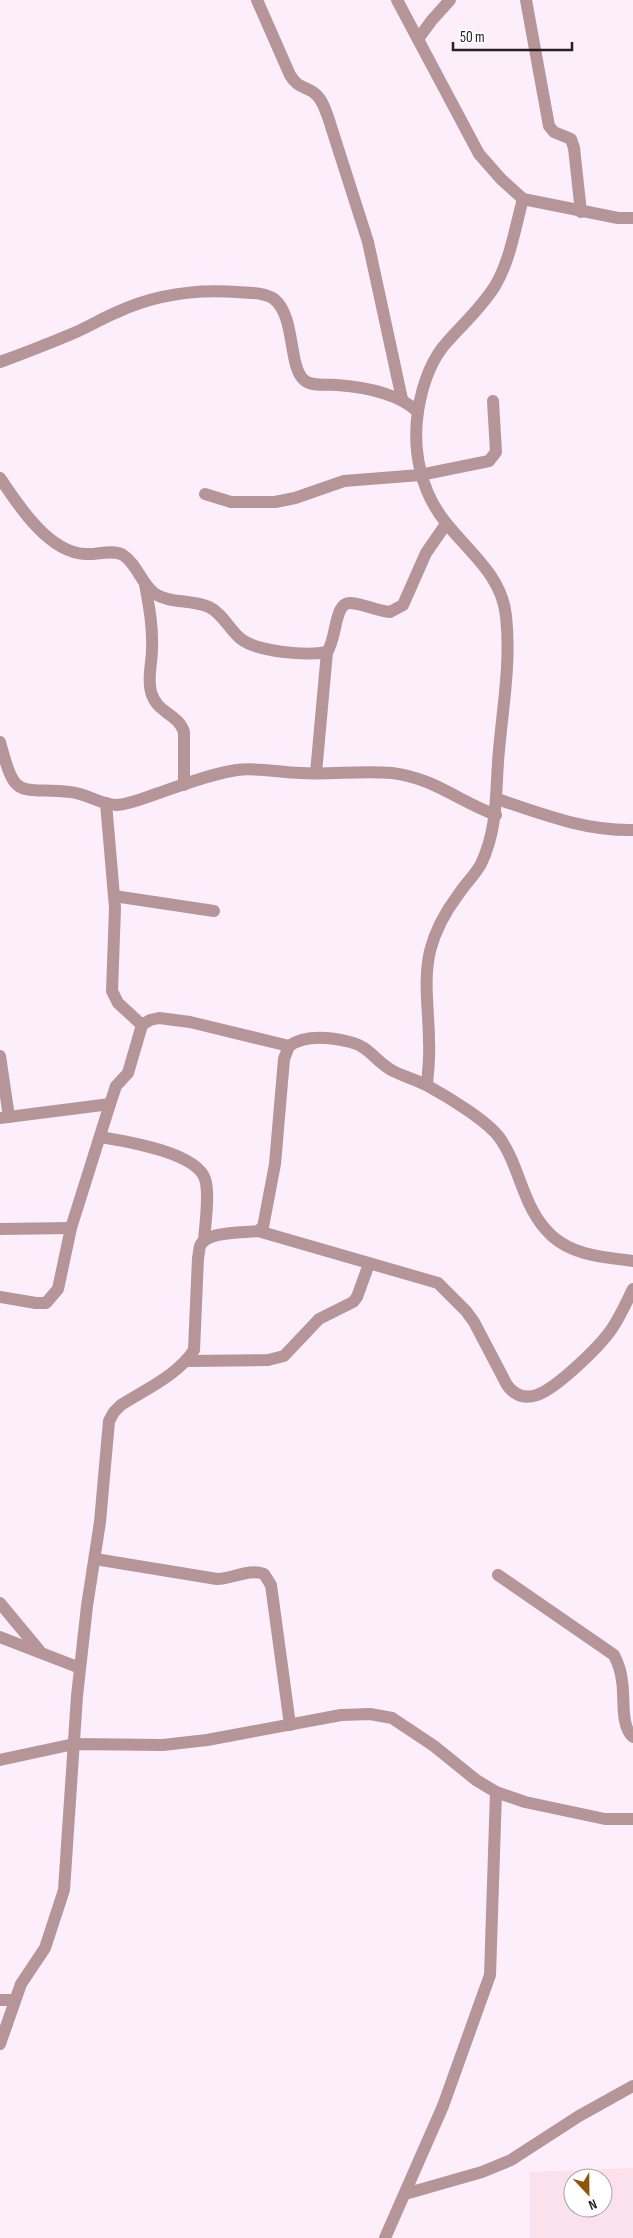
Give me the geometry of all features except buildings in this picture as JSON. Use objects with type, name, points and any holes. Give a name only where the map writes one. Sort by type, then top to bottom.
[{"type":"street","points":[[257,0],[290,76],[296,85],[314,93],[322,103],[328,118],[368,242],[402,400]]},
{"type":"street","points":[[397,0],[479,154],[501,179],[523,199],[580,212],[618,218],[633,218]]},
{"type":"street","points":[[418,39],[450,0]]},
{"type":"street","points":[[526,0],[549,126],[554,132],[571,139],[574,148],[580,212]]},
{"type":"street","points":[[427,1086],[430,1044],[426,978],[430,950],[441,923],[458,894],[480,864],[496,814],[498,754],[506,690],[508,640],[506,612],[494,581],[482,562],[446,524],[420,475],[417,456],[418,412],[424,387],[436,357],[448,341],[483,304],[496,284],[507,259],[523,199]]},
{"type":"street","points":[[0,362],[76,332],[140,303],[180,293],[219,291],[258,294],[273,298],[282,307],[287,319],[298,370],[303,379],[311,383],[356,387],[402,400],[418,412]]},
{"type":"street","points":[[205,494],[231,502],[275,502],[295,498],[344,481],[420,475],[489,460],[496,452],[493,401]]},
{"type":"street","points":[[0,478],[36,527],[58,544],[74,553],[121,554],[129,560],[145,584],[160,597],[198,602],[212,608],[242,640],[253,645],[296,654],[327,652]]},
{"type":"street","points":[[316,773],[327,652],[332,646],[340,607],[345,602],[353,602],[390,612],[403,605],[426,552],[446,524]]},
{"type":"street","points":[[145,584],[152,624],[152,652],[148,676],[150,692],[155,703],[163,712],[182,724],[184,732],[184,785]]},
{"type":"street","points":[[0,742],[12,781],[21,789],[80,792],[106,803],[117,804],[142,799],[235,770],[392,773],[421,779],[439,786],[473,806],[496,814]]},
{"type":"street","points":[[497,800],[596,829],[633,830]]},
{"type":"street","points":[[106,803],[114,896],[112,991],[118,1003],[142,1026]]},
{"type":"street","points":[[114,896],[214,911]]},
{"type":"street","points":[[0,1297],[46,1303],[58,1289],[71,1228],[110,1104],[116,1086],[130,1068],[142,1026],[150,1020],[159,1018],[190,1022],[289,1046]]},
{"type":"street","points":[[258,1231],[263,1227],[265,1220],[275,1164],[284,1059],[289,1046],[304,1038],[351,1042],[372,1052],[392,1071],[427,1086],[490,1126],[500,1138],[530,1208],[550,1234],[565,1247],[574,1250],[633,1261]]},
{"type":"street","points":[[0,1056],[4,1118],[110,1104]]},
{"type":"street","points":[[100,1137],[149,1145],[190,1162],[201,1172],[207,1188],[204,1241]]},
{"type":"street","points":[[0,1228],[71,1228]]},
{"type":"street","points":[[0,2044],[20,1984],[45,1948],[64,1890],[80,1668],[100,1522],[109,1421],[114,1412],[187,1361],[194,1350],[198,1258],[200,1246],[204,1241],[219,1235],[258,1231],[438,1284],[470,1317],[507,1385],[513,1393],[522,1396],[538,1394],[549,1388],[592,1352],[612,1328],[633,1289]]},
{"type":"street","points":[[187,1361],[268,1360],[284,1356],[319,1319],[353,1302],[357,1297],[369,1264]]},
{"type":"street","points":[[95,1558],[217,1579],[226,1579],[257,1571],[264,1574],[271,1585],[290,1725]]},
{"type":"street","points":[[498,1575],[614,1655],[620,1668],[626,1726],[633,1737]]},
{"type":"street","points":[[0,1603],[41,1652]]},
{"type":"street","points":[[0,1636],[80,1668]]},
{"type":"street","points":[[0,1760],[74,1744],[163,1745],[207,1740],[341,1715],[370,1714],[392,1718],[434,1746],[476,1780],[496,1792],[525,1802],[605,1819],[633,1819]]},
{"type":"street","points":[[385,2238],[443,2106],[490,1975],[496,1792]]},
{"type":"street","points":[[0,2000],[15,2000]]},
{"type":"street","points":[[404,2194],[482,2172],[511,2160],[579,2116],[633,2086]]},
{"type":"shaded area","points":[[633,2168],[633,2238],[530,2238],[530,2172],[563,2171],[563,2218],[613,2218],[613,2169]]}]
